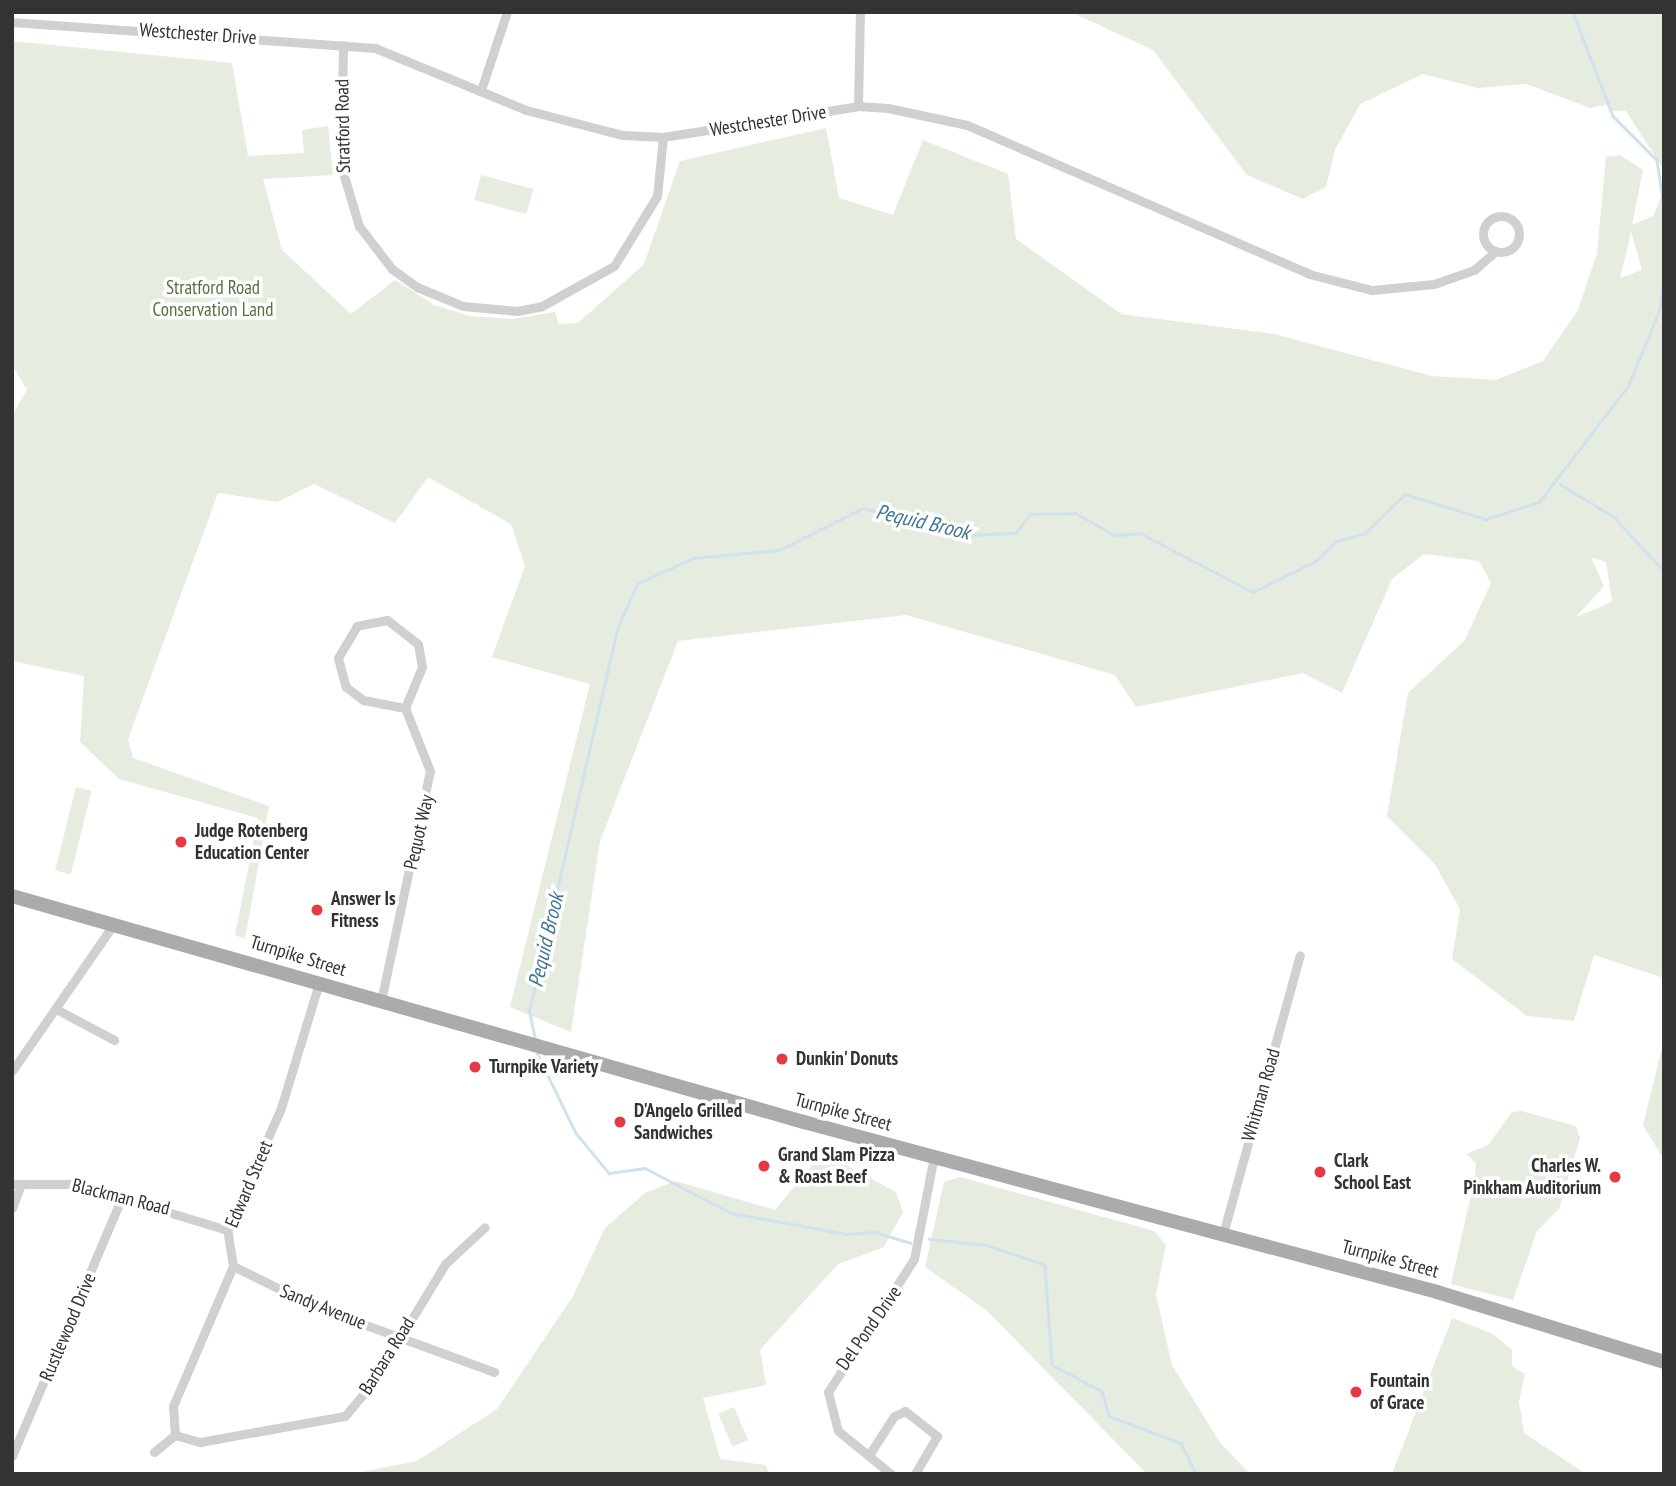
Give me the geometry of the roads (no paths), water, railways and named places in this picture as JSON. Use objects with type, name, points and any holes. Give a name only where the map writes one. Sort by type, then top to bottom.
[{"type":"main road","name":"Turnpike Street","points":[[12,897],[934,1156],[1223,1234],[1664,1363]]},
{"type":"street","points":[[481,90],[507,12]]},
{"type":"street","points":[[858,106],[860,12]]},
{"type":"street","name":"Westchester Drive","points":[[12,22],[343,45],[398,56],[587,129],[663,137],[858,106],[967,125],[1334,282],[1372,290],[1434,284],[1474,271],[1496,251],[1511,249],[1518,240],[1509,218],[1486,225],[1486,243],[1496,251]]},
{"type":"street","name":"Stratford Road","points":[[343,45],[341,166],[359,226],[392,269],[417,287],[463,306],[517,311],[542,306],[614,266],[657,196],[663,137]]},
{"type":"street","points":[[387,620],[413,636],[422,667],[405,708],[363,700],[346,687],[338,657],[357,626],[387,620]]},
{"type":"street","name":"Pequot Way","points":[[381,1001],[430,780],[426,747],[405,708]]},
{"type":"street","points":[[12,1071],[113,925]]},
{"type":"street","name":"Whitman Road","points":[[1223,1234],[1300,955]]},
{"type":"street","name":"Edward Street","points":[[233,1266],[227,1230],[281,1108],[319,983]]},
{"type":"street","points":[[56,1009],[114,1040]]},
{"type":"street","name":"Del Pond Drive","points":[[891,1474],[831,1422],[828,1392],[914,1259],[934,1156]]},
{"type":"street","name":"Blackman Road","points":[[17,1184],[62,1182],[122,1197],[227,1230]]},
{"type":"street","points":[[12,1208],[17,1184]]},
{"type":"street","name":"Rustlewood Drive","points":[[12,1456],[122,1197]]},
{"type":"street","name":"Barbara Road","points":[[175,1435],[200,1442],[345,1416],[445,1264],[485,1227]]},
{"type":"street","points":[[153,1452],[175,1435],[173,1406],[233,1266]]},
{"type":"street","name":"Sandy Avenue","points":[[233,1266],[398,1337],[494,1372]]},
{"type":"street","points":[[869,1455],[894,1416],[905,1411],[936,1430],[915,1474]]},
{"type":"waterway","name":"Pequid Brook","points":[[1573,12],[1613,116],[1657,160],[1664,206]]},
{"type":"waterway","name":"Pequid Brook","points":[[535,1039],[529,1011],[618,627],[637,584],[693,558],[779,550],[863,508],[966,535],[1016,533],[1030,514],[1076,513],[1114,535],[1140,533],[1253,592],[1316,561],[1336,541],[1365,533],[1405,494],[1486,519],[1539,502],[1628,386],[1659,311],[1664,278]]},
{"type":"waterway","points":[[1560,484],[1614,517],[1664,571]]},
{"type":"waterway","name":"Pequid Brook","points":[[537,1053],[576,1133],[609,1173],[645,1168],[731,1213],[847,1234],[875,1232],[910,1243]]},
{"type":"waterway","name":"Pequid Brook","points":[[929,1239],[987,1245],[1045,1265],[1052,1365],[1102,1391],[1109,1416],[1181,1443],[1196,1474]]},
{"type":"place","name":"Judge Rotenberg Education Center","points":[[181,842]]},
{"type":"place","name":"Answer Is Fitness","points":[[317,910]]},
{"type":"place","name":"Dunkin' Donuts","points":[[782,1059]]},
{"type":"place","name":"Turnpike Variety","points":[[475,1067]]},
{"type":"place","name":"D'Angelo Grilled Sandwiches","points":[[620,1122]]},
{"type":"place","name":"Grand Slam Pizza & Roast Beef","points":[[764,1166]]},
{"type":"place","name":"Clark School East","points":[[1320,1172]]},
{"type":"place","name":"Charles W. Pinkham Auditorium","points":[[1615,1177]]},
{"type":"place","name":"Fountain of Grace","points":[[1356,1392]]},
{"type":"park label","name":"Stratford Road Conservation Land","points":[[213,299]]}]
